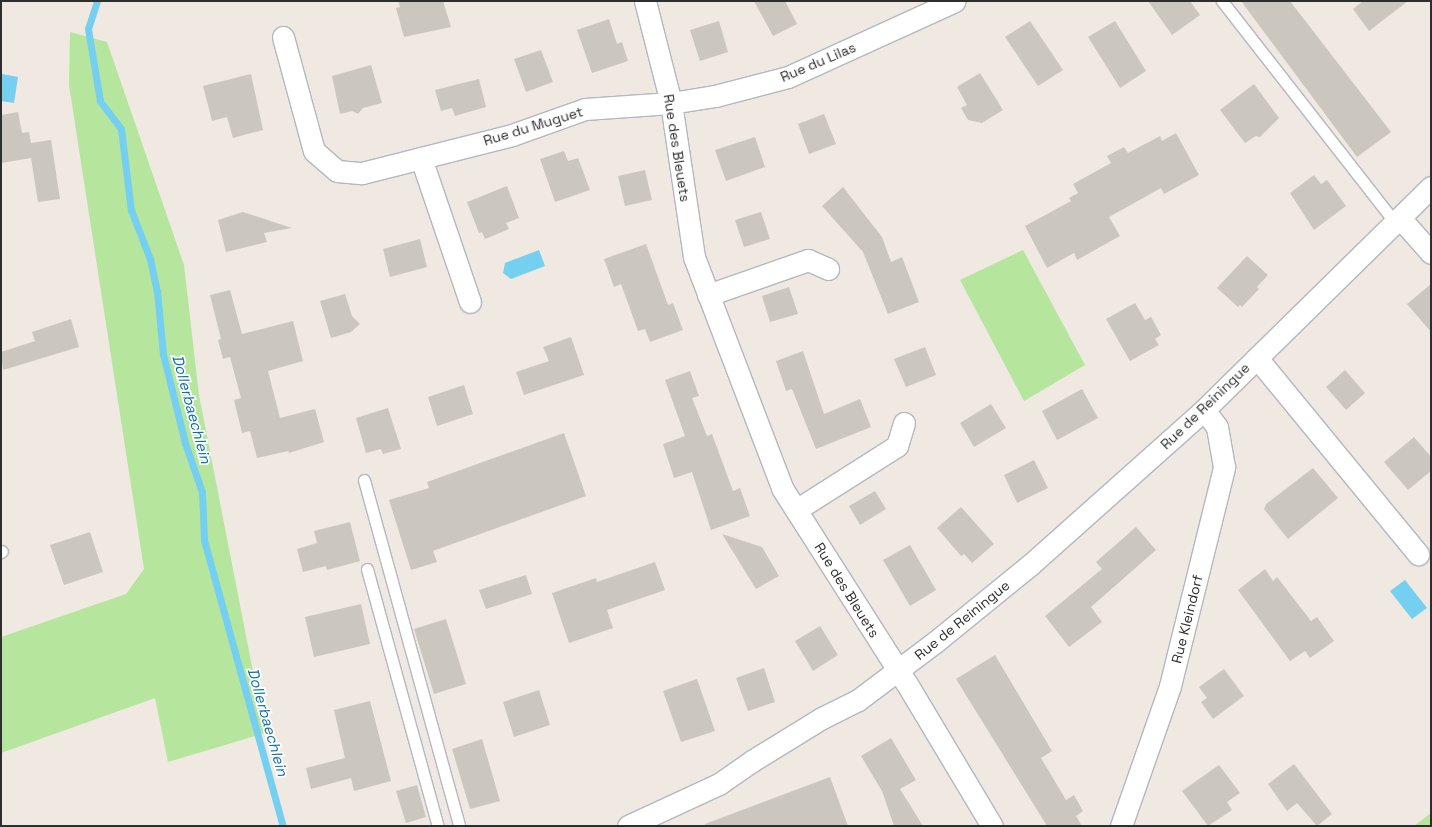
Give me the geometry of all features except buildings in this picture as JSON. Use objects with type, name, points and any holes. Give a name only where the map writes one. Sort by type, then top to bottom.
[{"type":"street","name":"Rue des Bleuets","points":[[645,1],[671,103],[694,257],[708,295],[782,488],[898,670]]},
{"type":"street","name":"Rue du Lilas","points":[[671,103],[715,96],[788,77],[933,6],[955,1]]},
{"type":"street","name":"Rue du Muguet","points":[[283,37],[314,151],[337,171],[362,173],[512,135],[585,109],[671,103]]},
{"type":"street","points":[[421,158],[470,302]]},
{"type":"street","name":"Rue de Reiningue","points":[[628,826],[719,784],[752,761],[822,718],[858,700],[1030,565],[1204,410],[1398,222],[1431,187]]},
{"type":"street","points":[[1398,222],[1431,254]]},
{"type":"street","points":[[708,295],[808,260],[828,269]]},
{"type":"street","name":"Rue de Reiningue","points":[[1257,358],[1418,554]]},
{"type":"street","name":"Rue Kleindorf","points":[[1121,826],[1170,686],[1224,467],[1217,427],[1204,410]]},
{"type":"street","points":[[796,510],[897,446],[904,423]]},
{"type":"street","points":[[898,670],[992,826]]},
{"type":"lane","points":[[1222,1],[1398,222]]},
{"type":"lane","points":[[364,480],[459,826]]},
{"type":"lane","points":[[367,569],[438,826]]},
{"type":"green space","points":[[70,32],[107,42],[184,265],[199,395],[265,733],[168,762],[155,698],[1,753],[1,637],[126,594],[144,569],[69,85]]},
{"type":"green space","points":[[1023,250],[1085,365],[1024,401],[960,280]]},
{"type":"green space","points":[[1431,813],[1431,826],[1414,826]]},
{"type":"water","points":[[2,74],[18,77],[14,103],[1,101]]},
{"type":"water","points":[[539,250],[545,266],[511,279],[503,273],[505,263]]},
{"type":"water","points":[[1405,580],[1427,608],[1412,619],[1390,591]]},
{"type":"waterway","name":"Dollerbaechlein","points":[[97,1],[88,29],[100,101],[121,129],[131,210],[150,259],[157,291],[163,354],[185,443],[202,492],[204,540],[283,826]]}]
